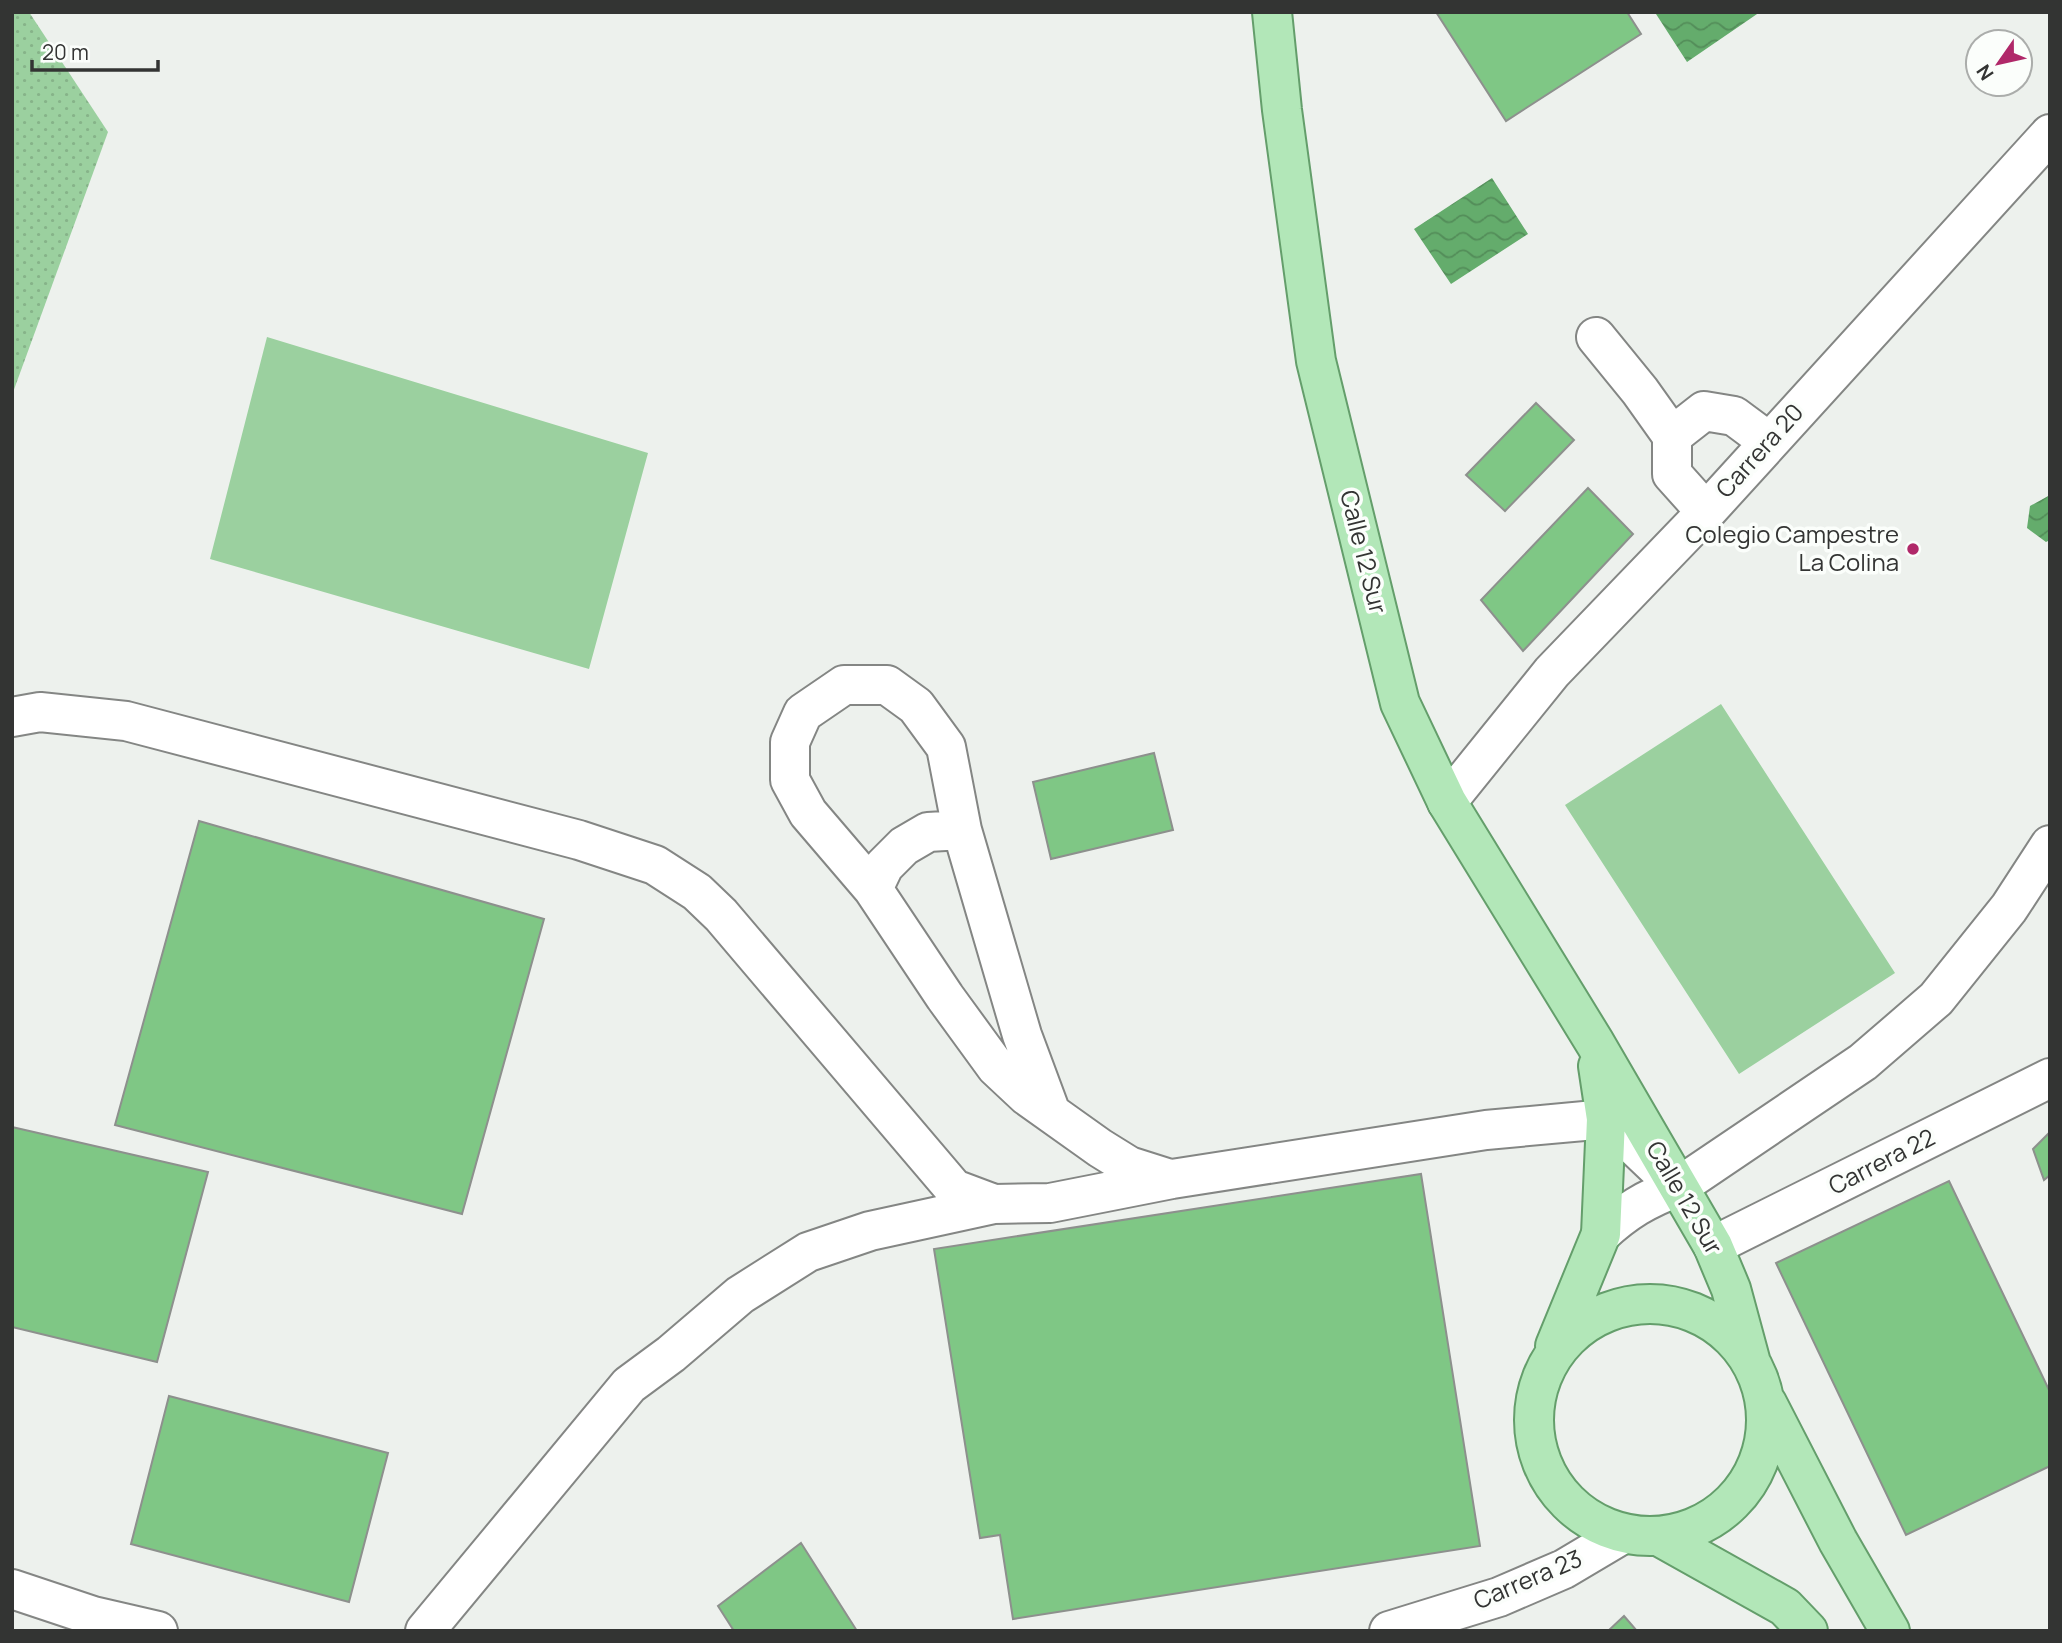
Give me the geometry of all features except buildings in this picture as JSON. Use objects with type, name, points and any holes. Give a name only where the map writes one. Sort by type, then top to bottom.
[{"type":"main road","name":"Calle 12 Sur","points":[[1272,12],[1315,361],[1400,703],[1447,802],[1595,1043],[1713,1246],[1731,1289],[1751,1363]]},
{"type":"main road","name":"Calle 12 Sur","points":[[1550,1358],[1601,1234],[1606,1119],[1595,1043]]},
{"type":"main road","points":[[1808,1631],[1785,1606],[1642,1536],[1589,1520],[1561,1496],[1542,1465],[1533,1429],[1536,1392],[1550,1358],[1572,1332],[1602,1313],[1634,1304],[1669,1305],[1701,1315],[1729,1335],[1751,1363],[1765,1398],[1838,1541],[1890,1631]]},
{"type":"main road","points":[[1642,1536],[1687,1532],[1713,1519],[1734,1502],[1751,1479],[1762,1454],[1767,1427],[1765,1398]]},
{"type":"street","name":"Carrera 20","points":[[1447,802],[1552,672],[1706,512],[2050,134]]},
{"type":"street","points":[[1596,337],[1672,436],[1672,474],[1706,512]]},
{"type":"street","points":[[1672,436],[1704,411],[1734,416],[1769,442]]},
{"type":"street","points":[[1051,1113],[1021,1035],[962,830],[946,747],[916,706],[887,685],[844,685],[803,713],[790,742],[790,780],[808,813],[873,888],[945,997],[996,1067],[1027,1096],[1051,1113],[1129,1166],[1172,1179]]},
{"type":"street","points":[[12,717],[40,712],[126,721],[579,840],[655,865],[697,892],[721,915],[954,1189],[994,1203]]},
{"type":"street","points":[[873,888],[884,866],[904,846],[928,832],[962,830]]},
{"type":"street","points":[[1601,1234],[1622,1215],[1649,1198],[1678,1187],[1863,1062],[1936,999],[2009,908],[2050,845]]},
{"type":"street","name":"Carrera 22","points":[[1713,1246],[2050,1078]]},
{"type":"street","points":[[425,1631],[628,1385],[671,1354],[740,1295],[808,1252],[870,1231],[994,1203],[1050,1203],[1172,1179],[1486,1130],[1606,1119],[1678,1187]]},
{"type":"street","name":"Carrera 23","points":[[1389,1631],[1499,1597],[1642,1536]]},
{"type":"street","points":[[12,1589],[81,1623],[158,1631]]},
{"type":"shaded area","points":[[12,12],[29,12],[108,132],[12,395]]},
{"type":"shaded area","points":[[267,337],[648,453],[589,669],[210,559]]},
{"type":"shaded area","points":[[1721,704],[1895,973],[1739,1074],[1565,805]]},
{"type":"water","points":[[1760,12],[1687,62],[1656,14]]},
{"type":"water","points":[[1492,178],[1528,234],[1451,284],[1414,229]]},
{"type":"water","points":[[2050,495],[2050,540],[2046,542],[2027,528],[2030,506]]},
{"type":"place","name":"Colegio Campestre La Colina","points":[[1913,549]]}]
